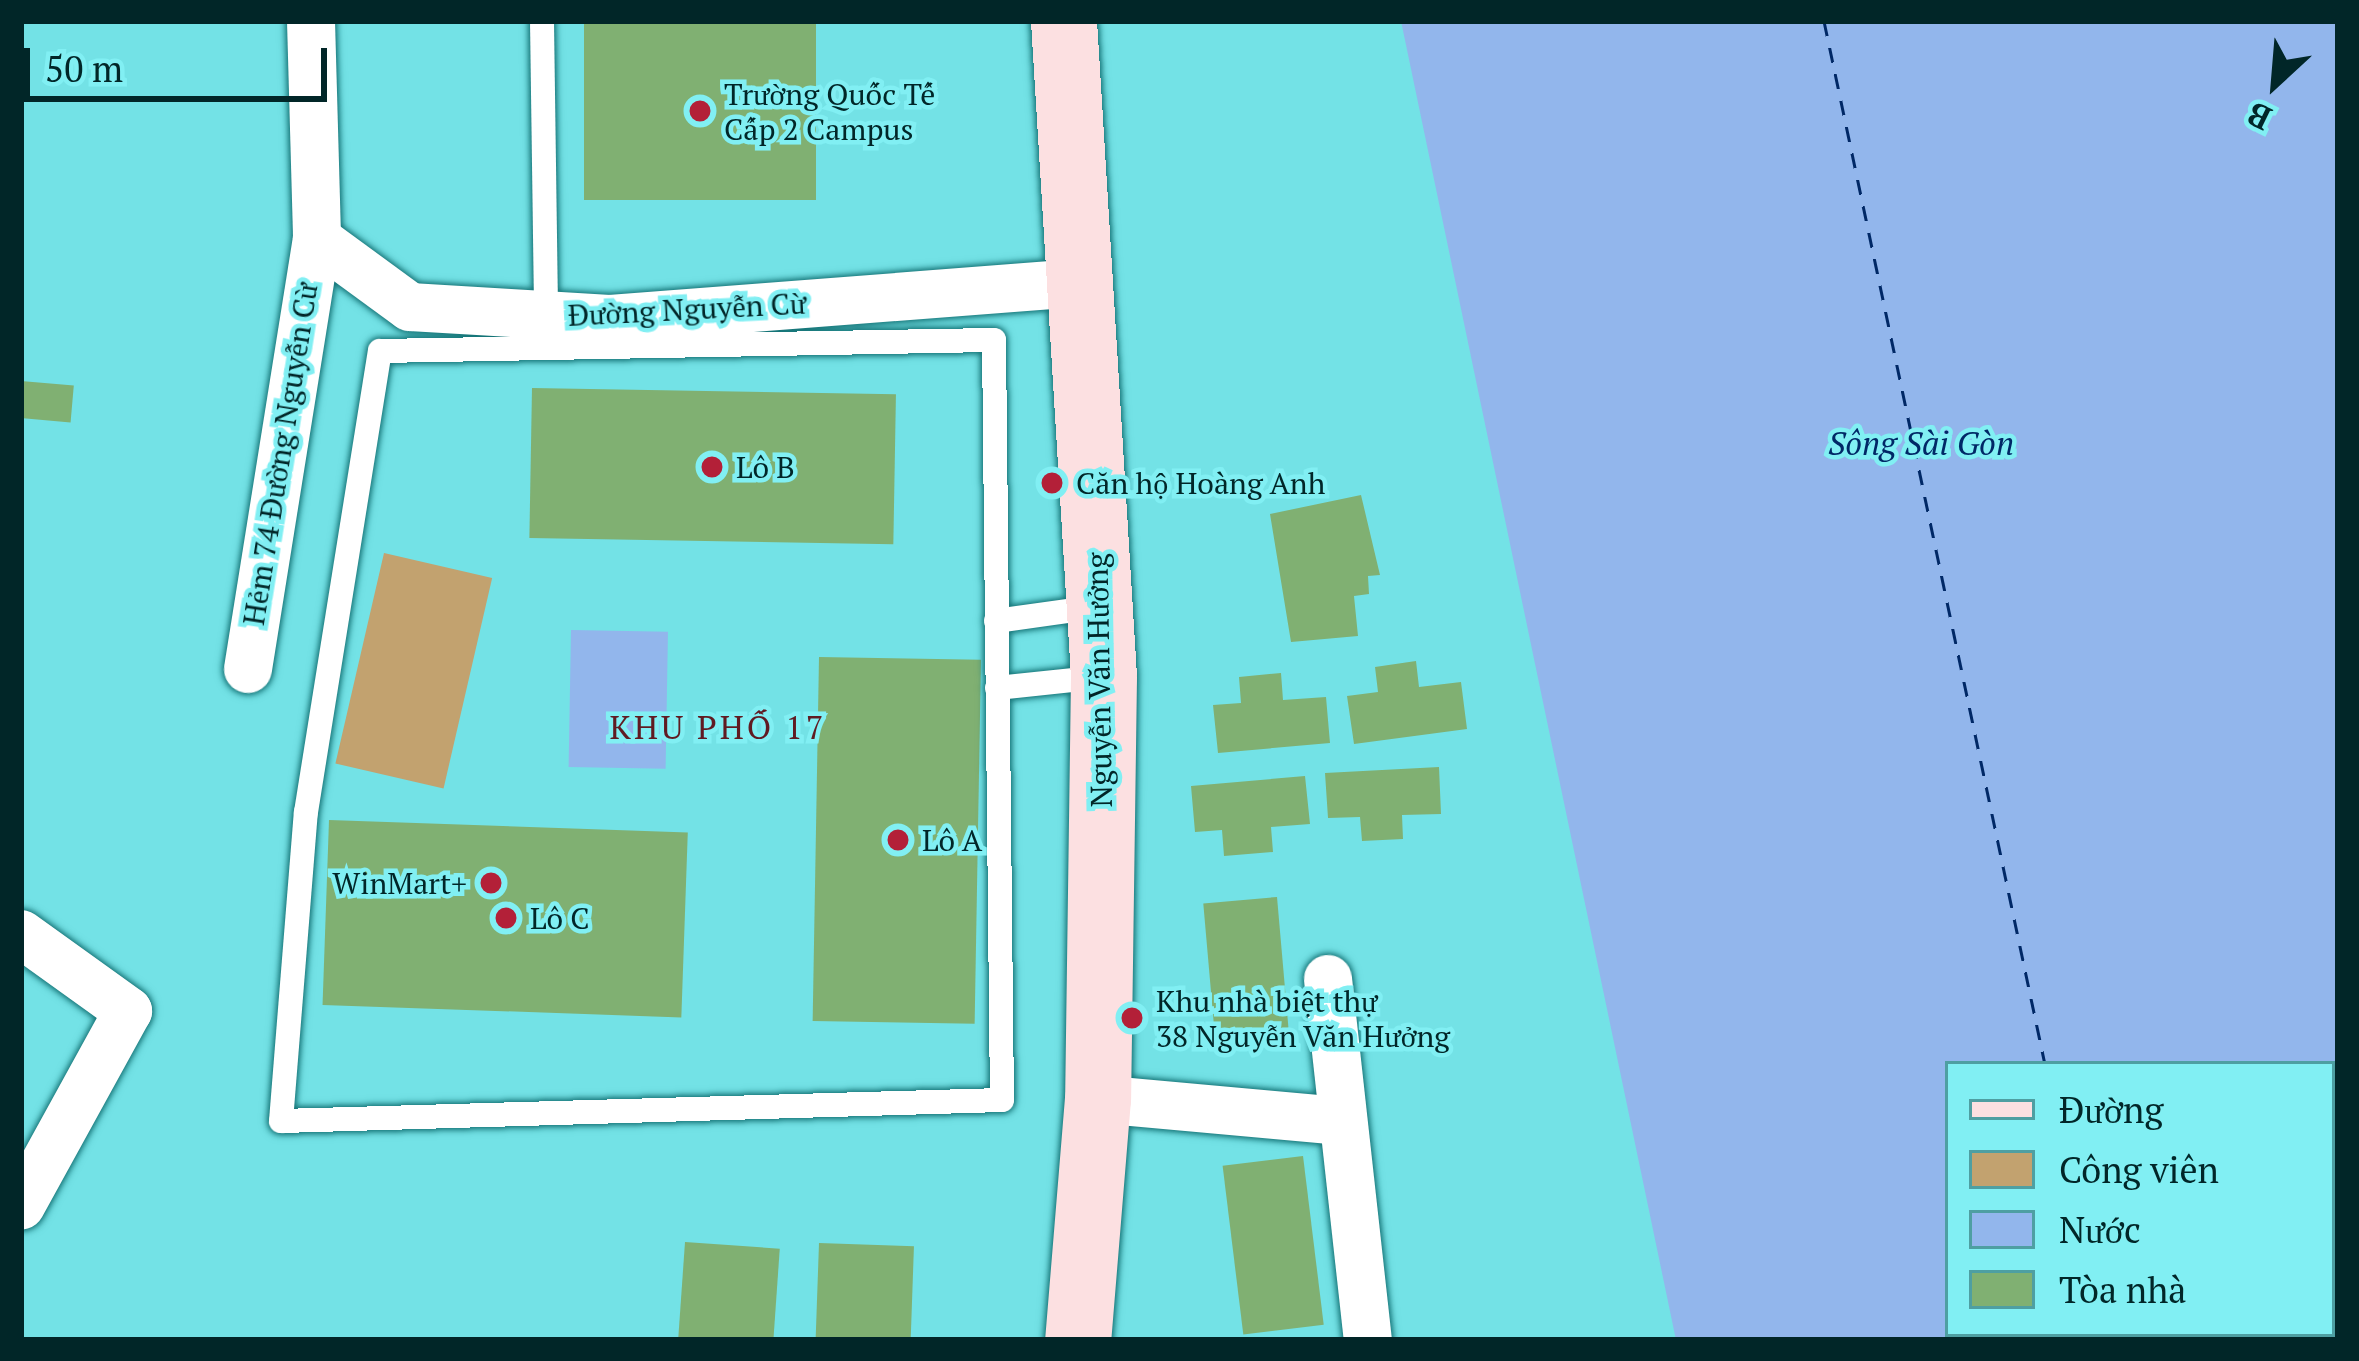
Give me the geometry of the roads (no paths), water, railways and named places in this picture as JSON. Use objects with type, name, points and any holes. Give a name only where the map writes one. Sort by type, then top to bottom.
[{"type":"main road","name":"Nguyễn Văn Hưởng","points":[[1064,21],[1104,677],[1098,1099],[1078,1340]]},
{"type":"street","points":[[311,21],[317,239],[406,327]]},
{"type":"street","name":"Hẻm 74 Đường Nguyễn Cừ","points":[[248,669],[317,239]]},
{"type":"street","name":"Đường Nguyễn Cừ","points":[[406,327],[1082,284]]},
{"type":"street","points":[[21,934],[128,1011],[21,1206]]},
{"type":"street","points":[[1328,980],[1340,1121],[1368,1340]]},
{"type":"street","points":[[1098,1099],[1340,1121]]},
{"type":"lane","points":[[542,21],[546,315]]},
{"type":"lane","points":[[406,327],[994,340],[1002,1100],[281,1121],[306,812],[380,351],[406,327]]},
{"type":"lane","points":[[996,621],[1100,606]]},
{"type":"lane","points":[[997,688],[1104,677]]},
{"type":"water","name":"Sông Sài Gòn","points":[[1401,21],[2338,21],[2338,1340],[1676,1340]]},
{"type":"water","points":[[571,630],[668,632],[666,769],[569,767]]},
{"type":"place","name":"Trường Quốc Tế Cấp 2 Campus","points":[[700,111]]},
{"type":"place","name":"Lô B","points":[[712,467]]},
{"type":"place","name":"Căn hộ Hoàng Anh","points":[[1052,483]]},
{"type":"place","name":"Lô A","points":[[898,840]]},
{"type":"place","name":"WinMart+","points":[[491,883]]},
{"type":"place","name":"Lô C","points":[[506,918]]},
{"type":"place","name":"Khu nhà biệt thự 38 Nguyễn Văn Hưởng","points":[[1132,1018]]},
{"type":"district","name":"KHU PHỐ 17","points":[[718,727]]}]
